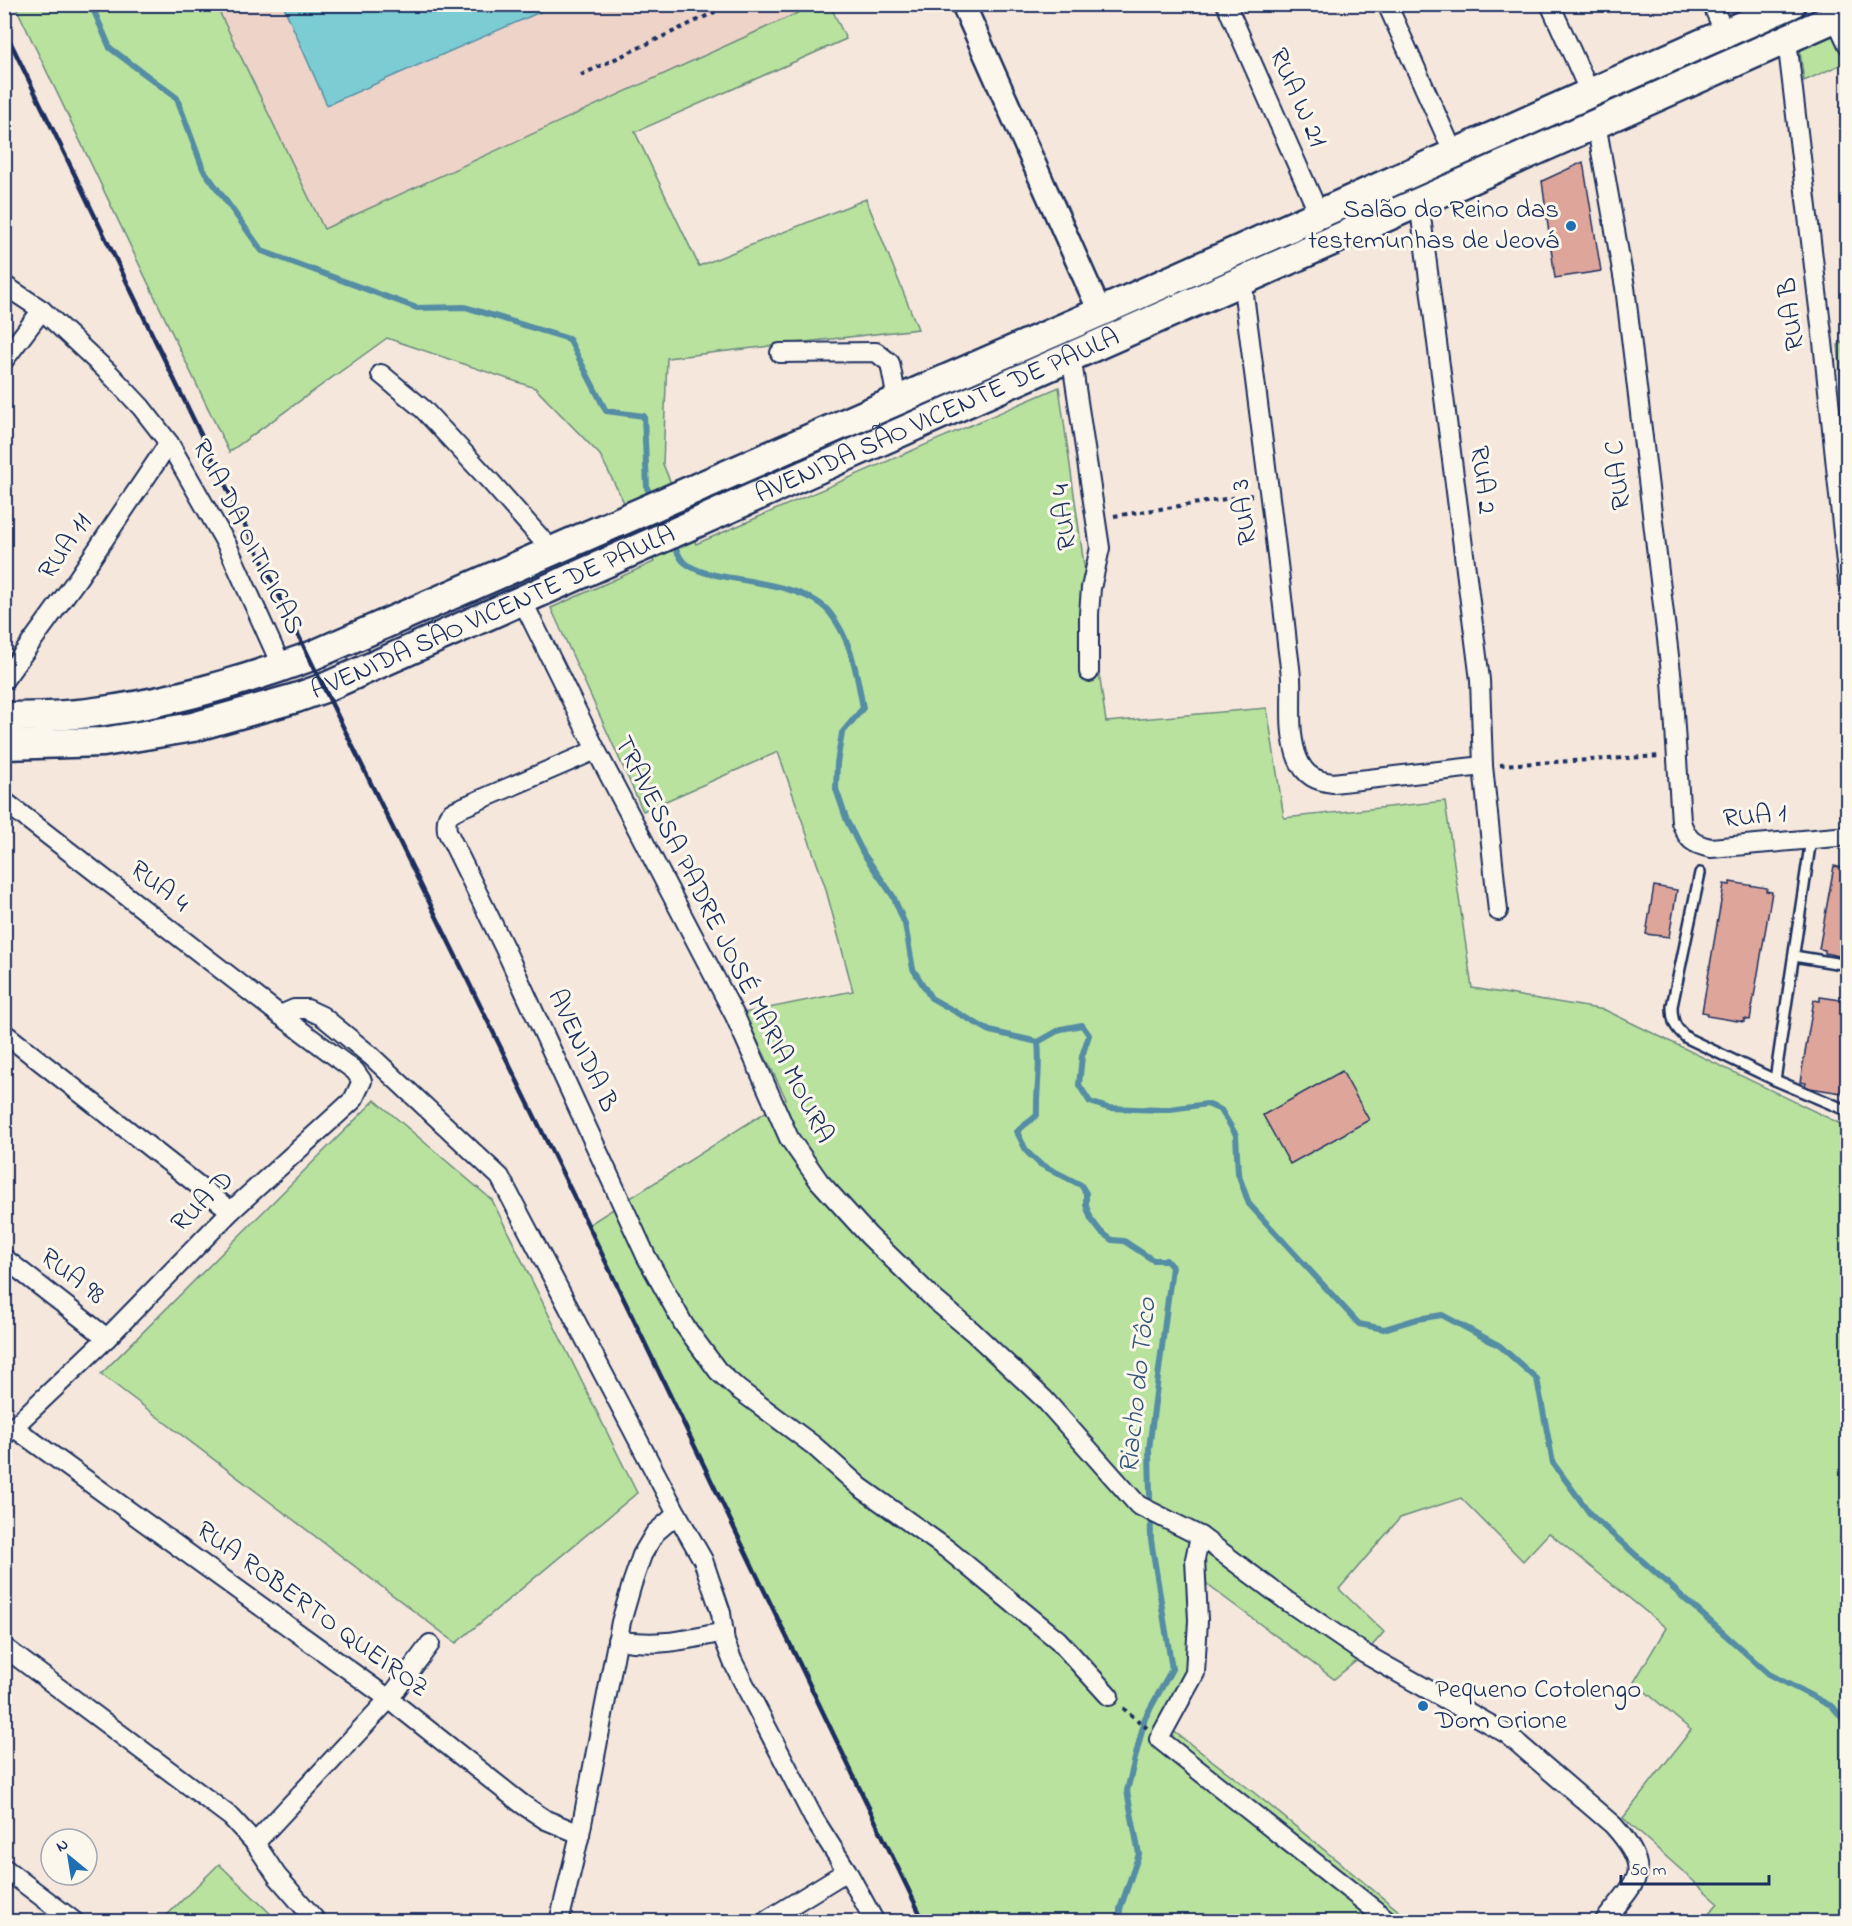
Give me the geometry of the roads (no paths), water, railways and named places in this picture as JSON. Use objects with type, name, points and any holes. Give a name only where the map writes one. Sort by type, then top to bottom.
[{"type":"main road","name":"AVENIDA SÃO VICENTE DE PAULA","points":[[4,717],[96,712],[178,696],[282,667],[711,483],[1791,4]]},
{"type":"main road","name":"AVENIDA SÃO VICENTE DE PAULA","points":[[4,745],[103,742],[194,727],[324,688],[1841,15]]},
{"type":"main road","points":[[848,422],[861,450]]},
{"type":"street","points":[[963,4],[1100,312]]},
{"type":"street","name":"RUA W 21","points":[[1226,4],[1319,214]]},
{"type":"street","points":[[1387,4],[1454,154]]},
{"type":"street","points":[[1550,4],[1590,93]]},
{"type":"street","points":[[1712,4],[1725,34]]},
{"type":"street","points":[[1841,15],[1848,45]]},
{"type":"street","name":"RUA B","points":[[1787,40],[1823,342],[1848,582]]},
{"type":"street","name":"RUA C","points":[[1596,123],[1625,286],[1672,681],[1681,822]]},
{"type":"street","name":"RUA 2","points":[[1419,201],[1480,680],[1483,766],[1497,911]]},
{"type":"street","name":"RUA 3","points":[[1242,279],[1270,492],[1291,676],[1293,740],[1298,759],[1311,778],[1319,782],[1333,783],[1483,766]]},
{"type":"street","name":"RUA DA OITICICAS","points":[[4,285],[42,310],[108,372],[133,398],[169,443],[227,545],[282,667]]},
{"type":"street","points":[[4,360],[42,310]]},
{"type":"street","points":[[780,353],[876,352],[890,363],[897,400]]},
{"type":"street","name":"RUA 4","points":[[1071,356],[1100,549],[1090,596],[1089,672]]},
{"type":"street","points":[[381,374],[423,409],[553,552]]},
{"type":"street","name":"RUA 11","points":[[4,680],[78,578],[169,443]]},
{"type":"street","name":"TRAVESSA PADRE JOSÉ MARIA MOURA","points":[[522,600],[596,750],[735,1016],[789,1138],[819,1181],[868,1236],[1044,1399],[1138,1505],[1200,1536],[1287,1601],[1365,1654],[1507,1734],[1613,1825],[1627,1843],[1638,1872],[1634,1883],[1604,1922]]},
{"type":"street","name":"AVENIDA B","points":[[596,750],[450,813],[446,821],[447,831],[535,1012],[646,1256],[684,1324],[718,1371],[738,1389],[813,1444],[860,1486],[946,1549],[1058,1640],[1109,1696]]},
{"type":"street","name":"RUA 4","points":[[4,801],[280,1016]]},
{"type":"street","name":"RUA 1","points":[[1681,822],[1686,836],[1697,845],[1711,848],[1848,836]]},
{"type":"street","points":[[280,1016],[294,1009],[307,1009],[322,1016],[371,1056],[500,1176],[703,1560],[721,1613],[733,1662],[749,1694],[814,1819],[847,1871],[875,1922]]},
{"type":"street","name":"RUA D","points":[[9,1432],[107,1338],[231,1211],[353,1100],[362,1081],[356,1071],[280,1016]]},
{"type":"street","points":[[4,1033],[231,1211]]},
{"type":"street","name":"RUA 98","points":[[4,1258],[107,1338]]},
{"type":"street","name":"RUA ROBERTO QUEIROZ","points":[[9,1432],[390,1698],[522,1804],[546,1820],[580,1833]]},
{"type":"street","points":[[559,1922],[580,1833],[617,1640],[629,1593],[642,1555],[655,1533],[677,1514]]},
{"type":"street","points":[[1200,1536],[1195,1559],[1198,1620],[1195,1673],[1159,1739],[1390,1922]]},
{"type":"street","points":[[617,1640],[642,1645],[670,1643],[724,1632]]},
{"type":"street","points":[[255,1844],[390,1698],[430,1644]]},
{"type":"street","points":[[4,1647],[231,1817],[317,1922]]},
{"type":"street","points":[[4,1868],[75,1922]]},
{"type":"street","points":[[764,1922],[847,1871]]},
{"type":"lane","points":[[1775,1080],[1811,839]]},
{"type":"lane","points":[[1700,873],[1672,1006],[1672,1020],[1677,1029],[1687,1038],[1775,1080],[1847,1109]]},
{"type":"lane","points":[[1794,956],[1848,965]]},
{"type":"water","points":[[537,4],[540,12],[327,105],[283,5]]},
{"type":"waterway","points":[[91,4],[110,48],[177,98],[203,169],[262,251],[417,308],[465,307],[569,339],[606,411],[644,416],[647,488],[653,500]]},
{"type":"waterway","points":[[673,542],[682,560],[695,569],[713,575],[784,588],[811,598],[830,613],[844,635],[849,647],[863,708],[842,733],[836,789],[847,821],[863,853],[893,896],[905,924],[913,969],[931,998],[990,1031],[1038,1042],[1061,1029],[1082,1025],[1089,1035],[1082,1056],[1079,1085],[1090,1102],[1108,1108],[1163,1110],[1207,1104],[1221,1110],[1236,1135],[1238,1173],[1249,1204],[1359,1324],[1384,1329],[1417,1319],[1442,1315],[1500,1346],[1537,1379],[1553,1463],[1591,1515],[1769,1674],[1833,1707],[1848,1725]]},
{"type":"waterway","name":"Riacho do Tôco","points":[[1038,1042],[1037,1115],[1017,1132],[1027,1152],[1040,1164],[1081,1185],[1086,1193],[1086,1205],[1091,1219],[1101,1232],[1112,1240],[1124,1241],[1153,1260],[1166,1260],[1172,1267],[1149,1449],[1151,1540],[1172,1669],[1145,1718],[1127,1791],[1139,1854],[1120,1909],[1120,1922]]},
{"type":"railway","points":[[4,29],[588,1225],[924,1922]]},
{"type":"place","name":"Salão do Reino das testemunhas de Jeová","points":[[1571,226]]},
{"type":"place","name":"Pequeno Cotolengo Dom Orione","points":[[1423,1706]]}]
